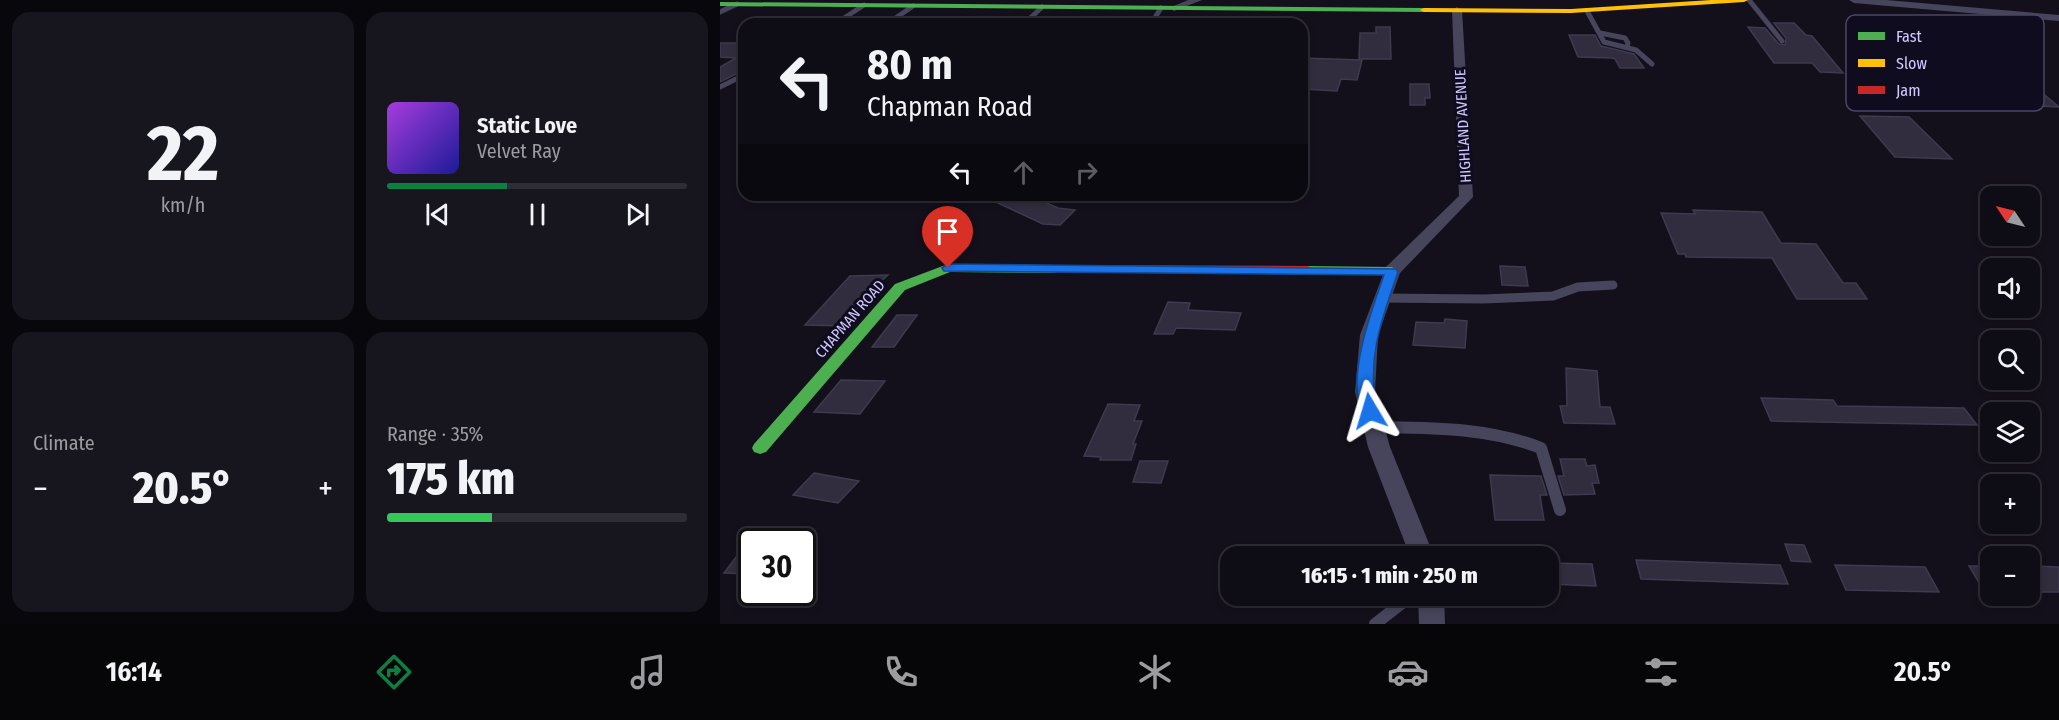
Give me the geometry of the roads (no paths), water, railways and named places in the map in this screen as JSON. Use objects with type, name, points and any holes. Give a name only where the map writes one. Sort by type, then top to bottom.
[{"type":"main road","points":[[720,4],[1587,11],[1744,0]]},
{"type":"main road","name":"CHAPMAN ROAD","points":[[760,448],[900,287],[948,268],[1392,272]]},
{"type":"street","points":[[1167,8],[1197,0]]},
{"type":"street","points":[[1854,0],[2025,15]]},
{"type":"street","name":"HIGHLAND AVENUE","points":[[1418,546],[1379,447],[1365,392],[1370,335],[1392,272],[1466,197],[1456,10]]},
{"type":"street","points":[[2044,17],[2059,18]]},
{"type":"street","points":[[1431,606],[1432,624]]},
{"type":"lane","points":[[1749,0],[1782,41]]},
{"type":"lane","points":[[720,12],[737,4]]},
{"type":"lane","points":[[844,18],[864,5]]},
{"type":"lane","points":[[896,18],[914,6]]},
{"type":"lane","points":[[1030,18],[1042,7]]},
{"type":"lane","points":[[1156,18],[1167,8]]},
{"type":"lane","points":[[1587,11],[1604,42],[1636,50],[1652,64]]},
{"type":"lane","points":[[1600,33],[1625,38],[1628,43],[1627,47]]},
{"type":"lane","points":[[720,87],[738,78]]},
{"type":"lane","points":[[1383,298],[1483,299],[1553,296],[1578,287],[1613,285]]},
{"type":"lane","points":[[1374,427],[1462,431],[1521,439],[1540,448],[1560,510]]},
{"type":"lane","points":[[1375,624],[1398,606]]}]
